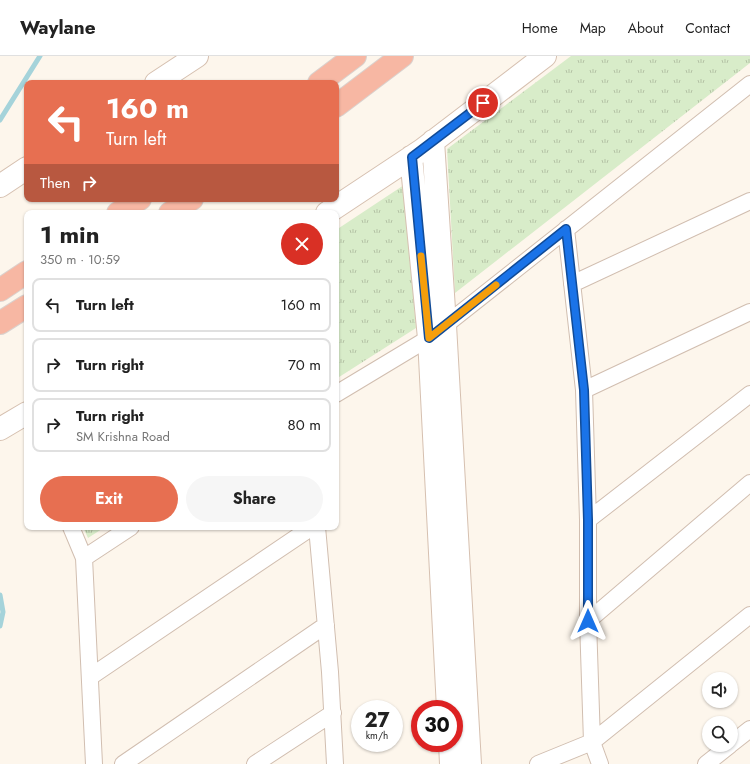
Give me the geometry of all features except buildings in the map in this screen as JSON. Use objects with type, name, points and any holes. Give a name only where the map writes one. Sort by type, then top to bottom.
[{"type":"highway","points":[[323,80],[355,56]]},
{"type":"highway","points":[[339,104],[402,56]]},
{"type":"highway","points":[[123,210],[135,202]]},
{"type":"highway","points":[[175,210],[187,202]]},
{"type":"highway","points":[[0,290],[24,274]]},
{"type":"highway","points":[[0,323],[24,308]]},
{"type":"street","points":[[160,80],[196,56]]},
{"type":"street","points":[[332,210],[412,157],[545,56]]},
{"type":"street","points":[[339,392],[437,332],[750,84]]},
{"type":"street","points":[[433,141],[448,700]]},
{"type":"street","points":[[412,157],[437,332],[470,764]]},
{"type":"street","points":[[0,186],[24,170]]},
{"type":"street","points":[[572,284],[750,201]]},
{"type":"street","points":[[566,229],[584,390],[588,520],[588,621],[592,742],[600,764]]},
{"type":"street","points":[[584,390],[750,312]]},
{"type":"street","points":[[588,520],[750,394]]},
{"type":"street","points":[[0,429],[24,418]]},
{"type":"street","points":[[588,621],[750,483]]},
{"type":"street","points":[[72,530],[84,558],[94,764]]},
{"type":"street","points":[[84,558],[126,530]]},
{"type":"street","points":[[90,677],[308,530]]},
{"type":"street","points":[[317,530],[326,625],[335,764]]},
{"type":"street","points":[[538,764],[592,742],[750,615]]},
{"type":"street","points":[[123,764],[326,625]]},
{"type":"street","points":[[255,764],[332,713]]},
{"type":"street","points":[[738,739],[750,729]]},
{"type":"street","points":[[450,752],[451,764]]},
{"type":"street","points":[[706,764],[721,752]]},
{"type":"green space","points":[[571,56],[750,56],[750,63],[455,293],[447,149]]},
{"type":"green space","points":[[404,185],[416,328],[339,377],[339,228]]},
{"type":"green space","points":[[84,530],[100,530],[88,538]]},
{"type":"waterway","points":[[25,80],[40,56]]},
{"type":"waterway","points":[[0,120],[24,82]]},
{"type":"waterway","points":[[0,595],[3,612],[0,626]]},
{"type":"slow traffic","points":[[421,256],[429,338],[496,285]]},
{"type":"route","points":[[483,103],[412,157],[429,338],[566,229],[584,390],[588,520],[588,621]]}]
